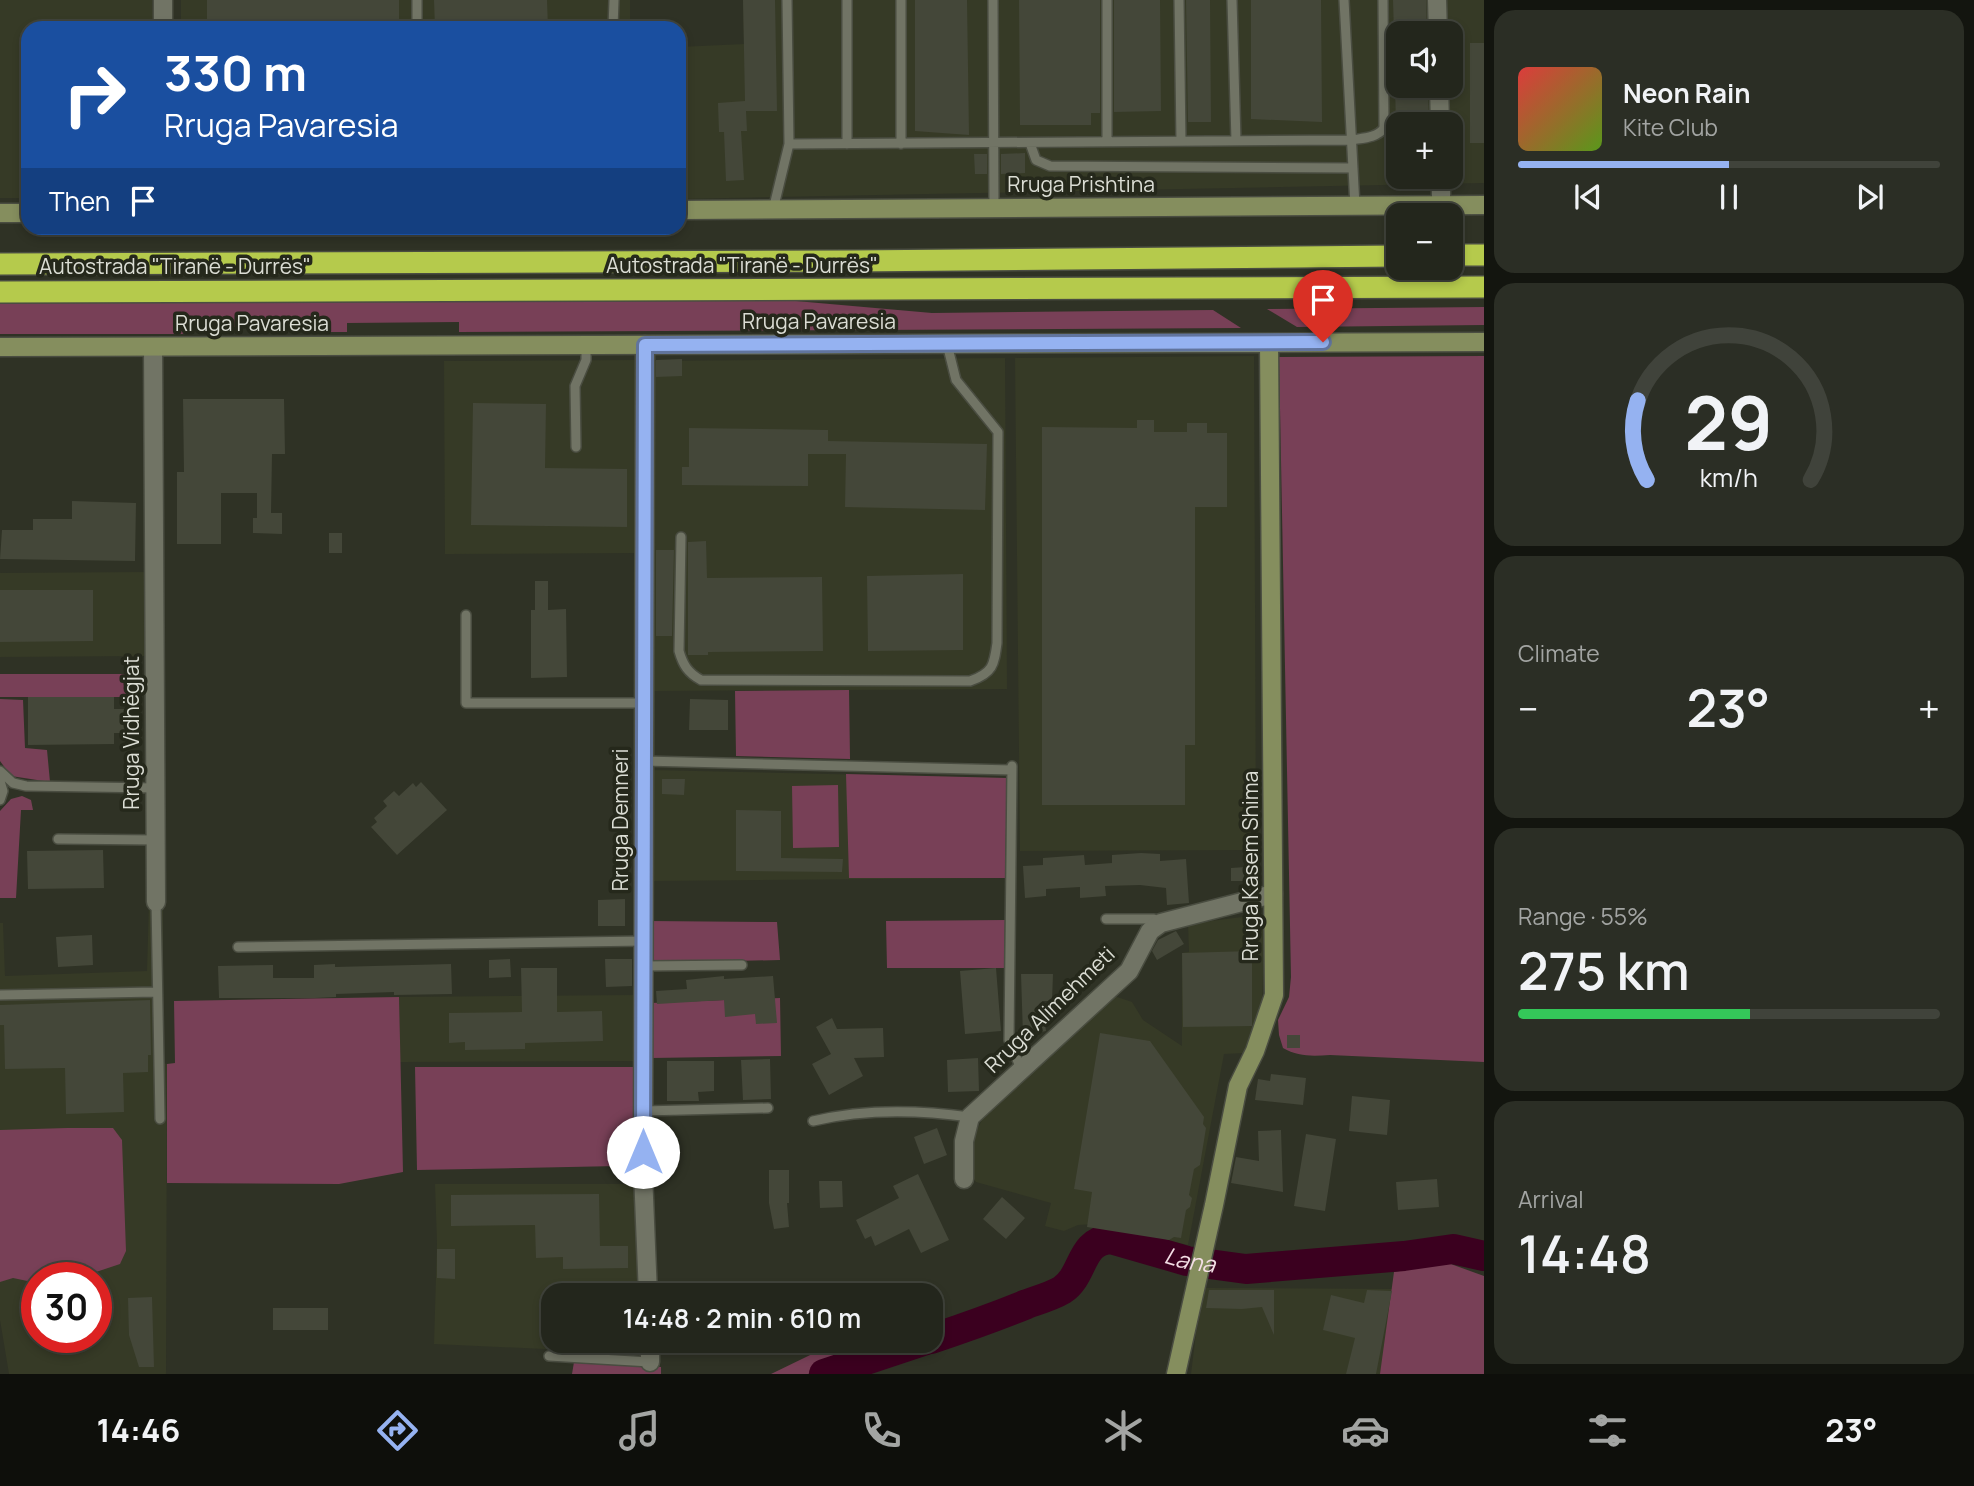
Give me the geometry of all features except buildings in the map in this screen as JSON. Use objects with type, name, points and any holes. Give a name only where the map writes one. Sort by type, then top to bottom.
[{"type":"highway","points":[[1463,256],[1484,255]]},
{"type":"highway","name":"Autostrada \"Tiranë - Durrës\"","points":[[0,264],[1386,256]]},
{"type":"highway","name":"Autostrada \"Tiranë - Durrës\"","points":[[0,292],[1484,287]]},
{"type":"main road","name":"Rruga Prishtina","points":[[1463,205],[1484,205]]},
{"type":"main road","name":"Rruga Prishtina","points":[[687,210],[1386,206]]},
{"type":"main road","points":[[0,213],[21,213]]},
{"type":"main road","name":"Rruga Pavaresia","points":[[0,348],[1484,342]]},
{"type":"main road","name":"Rruga Kasem Shima","points":[[1175,1374],[1238,1086],[1255,1051],[1274,995],[1269,343]]},
{"type":"street","points":[[163,0],[163,21]]},
{"type":"street","points":[[1437,0],[1438,21]]},
{"type":"street","name":"Rruga Demneri","points":[[645,345],[643,1111],[648,1283]]},
{"type":"street","name":"Rruga Vidhëgjat","points":[[153,347],[156,902]]},
{"type":"street","points":[[1161,923],[1273,894]]},
{"type":"street","name":"Rruga Alimehmeti","points":[[970,1117],[1129,971],[1150,931],[1161,923]]},
{"type":"street","points":[[964,1179],[964,1141],[970,1117]]},
{"type":"street","points":[[650,1353],[650,1362]]},
{"type":"lane","points":[[417,0],[417,21]]},
{"type":"lane","points":[[613,21],[614,0]]},
{"type":"lane","points":[[773,209],[789,144],[786,0]]},
{"type":"lane","points":[[847,144],[848,0]]},
{"type":"lane","points":[[901,0],[901,144]]},
{"type":"lane","points":[[993,0],[994,208]]},
{"type":"lane","points":[[1107,0],[1107,142]]},
{"type":"lane","points":[[1179,0],[1181,142]]},
{"type":"lane","points":[[1232,0],[1236,141]]},
{"type":"lane","points":[[1344,0],[1355,206]]},
{"type":"lane","points":[[789,144],[1351,141],[1374,136],[1380,134],[1384,128],[1383,0]]},
{"type":"lane","points":[[1030,143],[1036,160],[1050,166],[1353,168]]},
{"type":"lane","points":[[681,537],[679,651],[682,664],[701,680],[970,681],[985,676],[994,663],[997,643],[998,432],[956,380],[947,344]]},
{"type":"lane","points":[[576,447],[575,386],[586,360],[586,345]]},
{"type":"lane","points":[[466,615],[466,703],[644,703]]},
{"type":"lane","points":[[644,761],[1012,768],[1009,1040],[1022,1071]]},
{"type":"lane","points":[[0,771],[13,783],[26,786],[155,788]]},
{"type":"lane","points":[[0,781],[3,791],[0,800]]},
{"type":"lane","points":[[58,839],[156,840]]},
{"type":"lane","name":"Rruga Vidhëgjat","points":[[156,902],[160,1119]]},
{"type":"lane","points":[[1106,919],[1154,919],[1161,923]]},
{"type":"lane","points":[[239,947],[644,941]]},
{"type":"lane","points":[[644,966],[742,965]]},
{"type":"lane","points":[[0,995],[156,992]]},
{"type":"lane","points":[[643,1111],[768,1108]]},
{"type":"lane","points":[[813,1121],[850,1113],[970,1117]]},
{"type":"lane","points":[[549,1356],[650,1362]]},
{"type":"shaded area","points":[[0,0],[152,0],[153,21],[21,21],[21,198],[0,198]]},
{"type":"shaded area","points":[[181,0],[630,0],[630,21],[181,21]]},
{"type":"shaded area","points":[[743,0],[1484,0],[1484,183],[1463,183],[1463,112],[1386,112],[1386,185],[686,199],[686,47],[744,44]]},
{"type":"shaded area","points":[[762,298],[932,313],[1213,310],[1241,328],[459,332],[459,322],[347,323],[347,332],[309,332],[298,327],[202,327],[182,334],[0,334],[0,300]]},
{"type":"shaded area","points":[[1484,307],[1484,325],[1297,327],[1267,309]]},
{"type":"shaded area","points":[[1254,356],[1256,850],[1020,851],[1015,358]]},
{"type":"shaded area","points":[[1484,356],[1484,1062],[1312,1056],[1294,1053],[1283,1048],[1278,1020],[1289,997],[1291,977],[1279,357]]},
{"type":"shaded area","points":[[1005,358],[1007,689],[653,691],[652,361]]},
{"type":"shaded area","points":[[637,360],[637,553],[445,554],[444,361]]},
{"type":"shaded area","points":[[145,572],[147,656],[0,657],[0,573]]},
{"type":"shaded area","points":[[0,674],[138,674],[138,697],[0,697]]},
{"type":"shaded area","points":[[849,690],[850,759],[736,756],[735,691]]},
{"type":"shaded area","points":[[0,699],[23,700],[25,748],[47,750],[50,782],[11,776],[0,761]]},
{"type":"shaded area","points":[[652,770],[1007,778],[1005,878],[651,881]]},
{"type":"shaded area","points":[[846,774],[1007,778],[1005,878],[849,878]]},
{"type":"shaded area","points":[[838,785],[839,847],[793,848],[792,786]]},
{"type":"shaded area","points":[[22,796],[31,800],[33,810],[21,810],[16,898],[0,898],[0,811],[11,799]]},
{"type":"shaded area","points":[[149,902],[163,902],[163,1063],[167,1064],[166,1374],[9,1374],[0,1320],[0,923],[3,923],[5,976],[147,971]]},
{"type":"shaded area","points":[[1265,914],[1262,1007],[1245,1053],[1224,1054],[1188,1245],[1093,1224],[1078,1225],[1064,1231],[1045,1226],[1051,1203],[976,1182],[971,1175],[971,1143],[985,1113],[1111,995],[1132,1002],[1143,1020],[1182,1046],[1182,953],[1189,952],[1188,924]]},
{"type":"shaded area","points":[[1005,920],[1004,968],[887,968],[886,921]]},
{"type":"shaded area","points":[[649,921],[777,922],[780,960],[650,963]]},
{"type":"shaded area","points":[[634,995],[634,1061],[400,1062],[399,997]]},
{"type":"shaded area","points":[[399,997],[403,1172],[339,1184],[167,1183],[167,1064],[175,1063],[174,1001]]},
{"type":"shaded area","points":[[780,998],[781,1056],[651,1058],[651,1003]]},
{"type":"shaded area","points":[[415,1067],[634,1067],[636,1149],[619,1148],[618,1166],[417,1170]]},
{"type":"shaded area","points":[[113,1128],[122,1140],[126,1251],[120,1264],[112,1267],[112,1262],[21,1262],[21,1280],[13,1278],[0,1282],[0,1130]]},
{"type":"shaded area","points":[[435,1184],[634,1184],[638,1283],[541,1283],[541,1349],[434,1344],[437,1243]]},
{"type":"shaded area","points":[[1448,1263],[1484,1276],[1484,1374],[1380,1374],[1394,1272]]},
{"type":"shaded area","points":[[1206,1288],[1397,1289],[1380,1374],[1191,1374],[1196,1333]]},
{"type":"shaded area","points":[[814,1353],[858,1353],[808,1374],[771,1374]]},
{"type":"shaded area","points":[[574,1362],[661,1367],[661,1374],[572,1374]]},
{"type":"waterway","name":"Lana","points":[[943,1335],[1062,1290],[1075,1276],[1087,1252],[1101,1241],[1111,1239],[1187,1261],[1246,1269],[1404,1256],[1453,1249],[1484,1256]]},
{"type":"waterway","name":"Lana","points":[[824,1374],[887,1353]]},
{"type":"route","points":[[643,1152],[645,345],[1323,342]]}]
